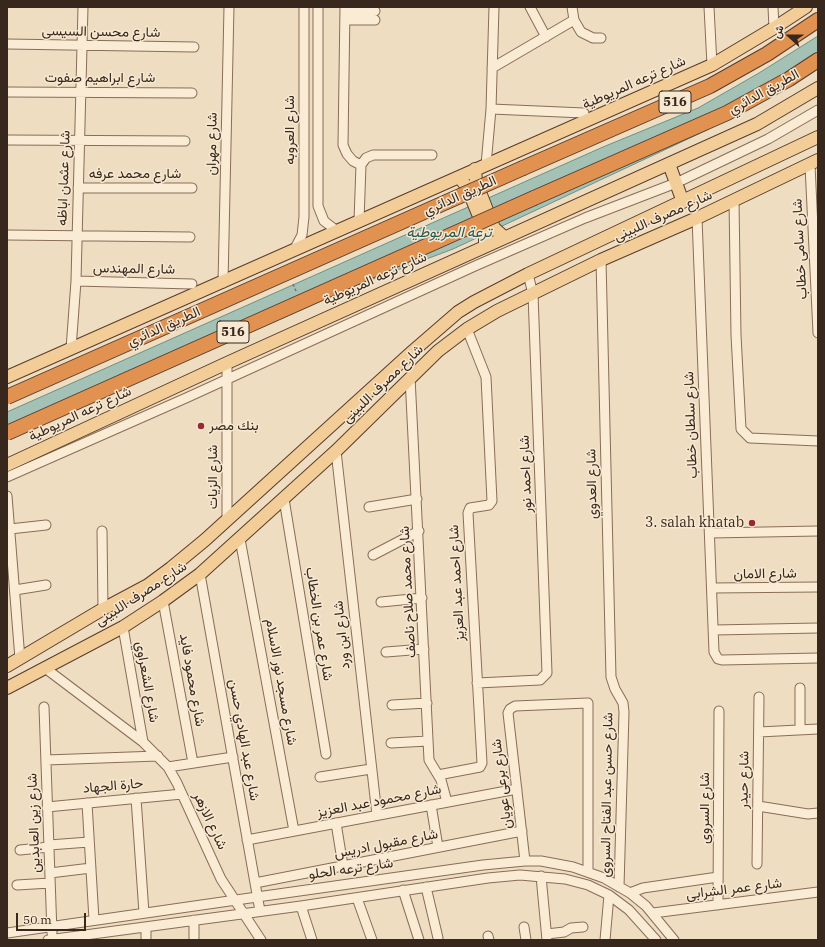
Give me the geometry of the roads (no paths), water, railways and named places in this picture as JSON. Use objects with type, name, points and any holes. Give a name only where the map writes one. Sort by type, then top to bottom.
[{"type":"highway","name":"الطريق الدائري","points":[[7,397],[687,97],[767,54],[818,20]]},
{"type":"highway","name":"الطريق الدائري","points":[[7,433],[458,230],[727,113],[790,79],[818,60]]},
{"type":"main road","name":"شارع ترعه المريوطية","points":[[7,377],[223,283],[359,221],[712,65],[774,28],[803,8]]},
{"type":"main road","name":"شارع ترعه المريوطية","points":[[7,465],[504,237],[757,124],[818,88]]},
{"type":"main road","name":"شارع مصرف اللبينى","points":[[7,666],[103,609],[148,585],[172,568],[227,520],[441,325],[474,302],[528,274],[818,137]]},
{"type":"main road","name":"شارع مصرف اللبينى","points":[[7,688],[123,627],[163,601],[200,574],[336,451],[438,351],[467,329],[497,311],[601,260],[697,218],[814,162]]},
{"type":"main road","points":[[668,164],[683,202]]},
{"type":"main road","points":[[481,167],[476,182],[494,228],[504,237]]},
{"type":"main road","points":[[459,177],[465,184],[485,231],[485,246]]},
{"type":"street","name":"شارع عثمان اباظه","points":[[71,349],[76,281],[83,7]]},
{"type":"street","name":"شارع مهران","points":[[223,283],[229,7]]},
{"type":"street","name":"شارع العروبه","points":[[294,250],[302,234],[304,223],[304,7]]},
{"type":"street","name":"شارع العروبه","points":[[318,7],[319,212],[324,222],[337,231]]},
{"type":"street","points":[[481,167],[491,109],[494,7]]},
{"type":"street","points":[[530,7],[546,37]]},
{"type":"street","points":[[572,7],[574,20],[581,32],[587,36],[601,38]]},
{"type":"street","points":[[710,7],[712,65]]},
{"type":"street","points":[[773,7],[774,28]]},
{"type":"street","points":[[361,165],[347,154],[343,145],[345,13],[375,16]]},
{"type":"street","points":[[492,68],[574,20]]},
{"type":"street","name":"شارع محسن السيسى","points":[[7,44],[194,48]]},
{"type":"street","name":"شارع ابراهيم صفوت","points":[[7,92],[192,93]]},
{"type":"street","points":[[491,109],[584,113]]},
{"type":"street","points":[[7,477],[475,266],[585,218],[676,183],[768,139],[818,110]]},
{"type":"street","points":[[7,140],[184,141]]},
{"type":"street","points":[[359,221],[361,165],[366,158],[373,155],[432,155]]},
{"type":"street","name":"شارع سامى خطاب","points":[[814,162],[818,333]]},
{"type":"street","points":[[304,176],[318,175]]},
{"type":"street","name":"شارع محمد عرفه","points":[[78,188],[192,188]]},
{"type":"street","points":[[734,200],[736,335],[741,429],[750,438],[818,441]]},
{"type":"street","name":"شارع سلطان خطاب","points":[[697,218],[713,588],[714,652],[716,656],[722,660],[818,658]]},
{"type":"street","points":[[7,235],[190,237]]},
{"type":"street","name":"شارع العدوي","points":[[601,260],[611,677],[615,689],[623,703]]},
{"type":"street","name":"شارع احمد نور","points":[[477,683],[540,680],[547,673],[533,294],[528,274]]},
{"type":"street","name":"شارع المهندس","points":[[76,281],[192,284]]},
{"type":"street","name":"شارع احمد عبد العزيز","points":[[438,775],[480,766],[482,764],[468,513],[470,508],[489,505],[492,501],[486,377],[467,329]]},
{"type":"street","name":"شارع الزيات","points":[[227,363],[227,520]]},
{"type":"street","name":"شارع محمد صلاح ناصف","points":[[410,377],[418,499],[429,760],[438,775],[447,802]]},
{"type":"street","name":"شارع ابن ورد","points":[[336,451],[377,815]]},
{"type":"street","points":[[7,496],[15,590],[12,613],[20,659]]},
{"type":"street","name":"شارع عمر بن الخطاب","points":[[284,499],[326,754]]},
{"type":"street","points":[[369,506],[418,499]]},
{"type":"street","points":[[10,529],[46,525]]},
{"type":"street","points":[[102,531],[103,609]]},
{"type":"street","points":[[373,555],[419,531]]},
{"type":"street","points":[[710,533],[818,531]]},
{"type":"street","name":"شارع مسجد نور الاسلام","points":[[240,539],[294,831]]},
{"type":"street","name":"شارع عبد الهادي حسن","points":[[200,574],[260,911]]},
{"type":"street","points":[[15,590],[46,585]]},
{"type":"street","name":"شارع الامان","points":[[713,588],[818,587]]},
{"type":"street","points":[[381,602],[422,598]]},
{"type":"street","name":"شارع محمود فايد","points":[[163,601],[193,764]]},
{"type":"street","name":"شارع الشعراوي","points":[[123,627],[143,742]]},
{"type":"street","points":[[714,630],[818,628]]},
{"type":"street","points":[[386,652],[424,649]]},
{"type":"street","name":"شارع الازهر","points":[[45,668],[143,742],[168,767],[221,879],[261,940]]},
{"type":"street","points":[[800,688],[800,730]]},
{"type":"street","name":"شارع حيدر","points":[[757,864],[759,697]]},
{"type":"street","points":[[392,705],[427,703]]},
{"type":"street","name":"شارع برعى عويان","points":[[525,861],[508,713],[514,706],[588,703],[588,871]]},
{"type":"street","name":"شارع حسن عبد الفتاح السروى","points":[[619,887],[623,703]]},
{"type":"street","name":"شارع زين العابدين","points":[[44,707],[52,927],[51,940]]},
{"type":"street","name":"شارع السروى","points":[[718,905],[719,711]]},
{"type":"street","points":[[759,732],[818,729]]},
{"type":"street","points":[[391,743],[428,740]]},
{"type":"street","points":[[46,760],[158,756]]},
{"type":"street","points":[[168,767],[232,757]]},
{"type":"street","points":[[320,777],[371,769]]},
{"type":"street","name":"شارع محمود عبد العزيز","points":[[247,840],[517,789]]},
{"type":"street","name":"حارة الجهاد","points":[[48,806],[182,794]]},
{"type":"street","points":[[136,798],[144,913]]},
{"type":"street","points":[[87,803],[94,920]]},
{"type":"street","points":[[432,805],[438,848]]},
{"type":"street","points":[[758,806],[808,814],[818,813]]},
{"type":"street","points":[[336,823],[343,866]]},
{"type":"street","name":"شارع مقبول ادريس","points":[[255,884],[522,831]]},
{"type":"street","points":[[20,850],[89,842]]},
{"type":"street","name":"شارع ترعه الحلو","points":[[7,933],[234,901],[257,896],[525,861],[557,863],[588,871],[619,887],[630,893],[653,913],[674,940]]},
{"type":"street","points":[[50,873],[91,868]]},
{"type":"street","points":[[452,870],[453,883]]},
{"type":"street","name":"شارع ترعه الحلو","points":[[51,940],[111,936],[146,927],[357,898],[453,883],[513,876],[541,876],[565,879],[580,883],[609,895],[629,910],[656,940]]},
{"type":"street","points":[[541,876],[547,937],[564,932],[571,928],[583,927]]},
{"type":"street","points":[[630,893],[643,888],[718,877]]},
{"type":"street","points":[[17,885],[50,883]]},
{"type":"street","points":[[426,887],[438,938]]},
{"type":"street","points":[[403,890],[419,940]]},
{"type":"street","name":"شارع عمر الشرابى","points":[[653,913],[818,892]]},
{"type":"street","points":[[605,940],[609,895]]},
{"type":"street","points":[[357,898],[372,940]]},
{"type":"street","points":[[301,906],[312,940]]},
{"type":"street","points":[[194,920],[194,940]]},
{"type":"street","points":[[524,926],[526,940]]},
{"type":"street","points":[[146,927],[146,940]]},
{"type":"water","name":"ترعة المريوطية","points":[[818,36],[818,63],[707,130],[453,249],[355,286],[7,440],[7,412],[603,147],[698,108],[759,73]]},
{"type":"place","name":"بنك مصر","points":[[201,426]]},
{"type":"place","name":"3. salah khatab","points":[[752,523]]}]
